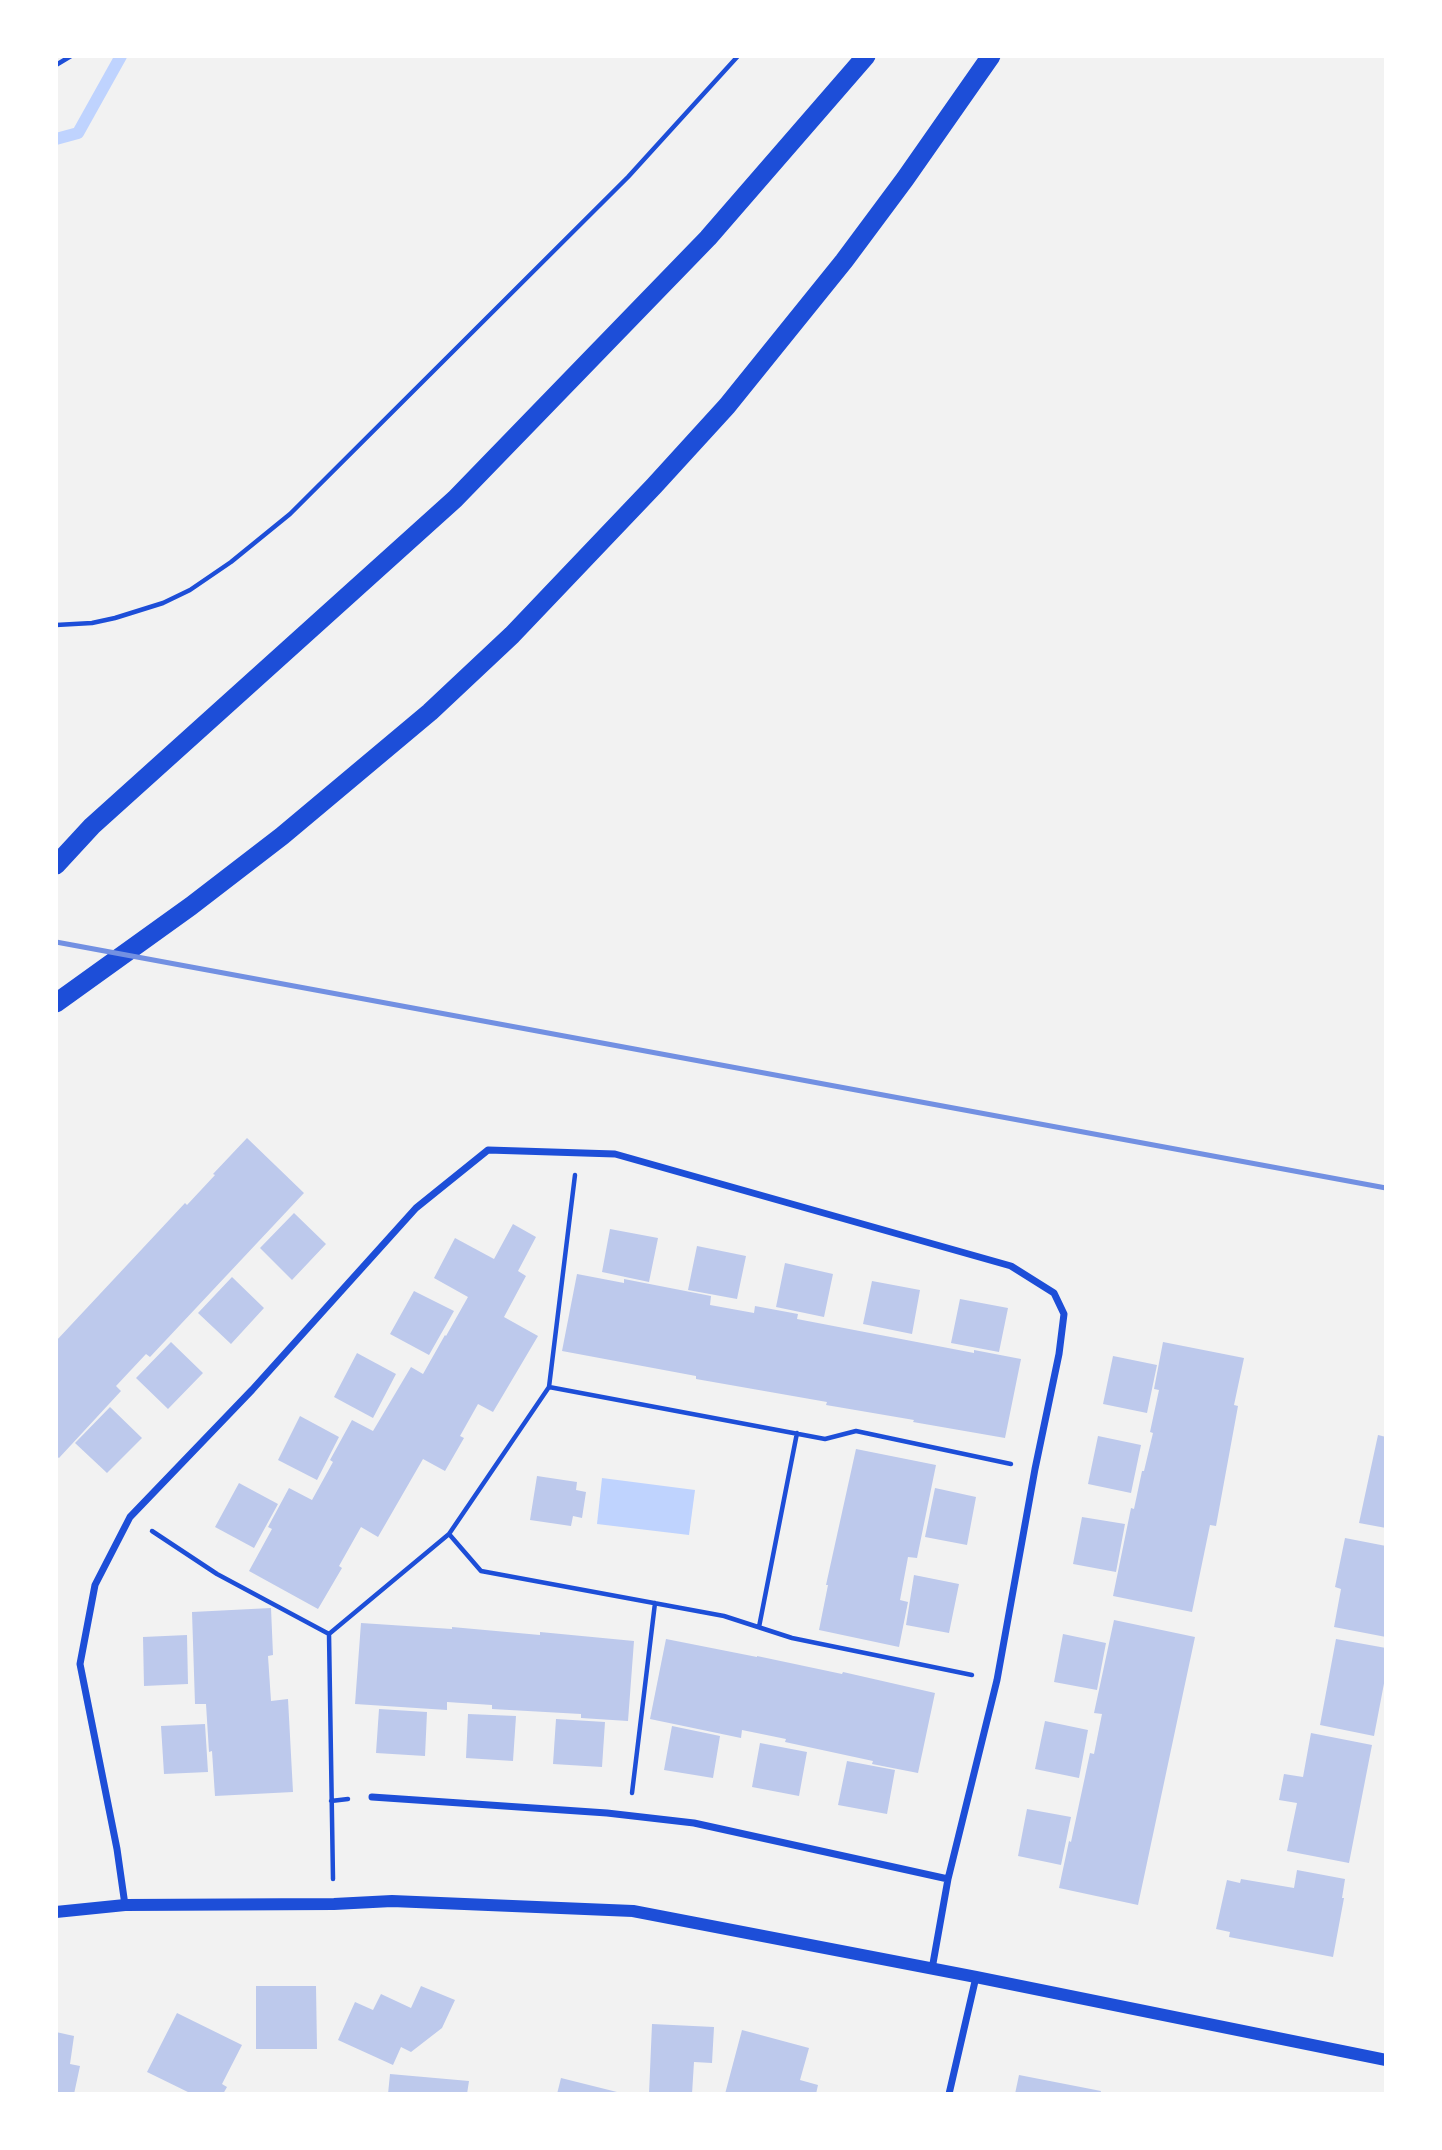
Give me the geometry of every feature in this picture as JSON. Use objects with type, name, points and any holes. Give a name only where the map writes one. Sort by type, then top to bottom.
[{"type":"highway","points":[[56,865],[92,826],[455,499],[708,238],[866,56]]},
{"type":"highway","points":[[56,1003],[191,906],[282,836],[430,712],[512,635],[727,405],[852,251],[991,56]]},
{"type":"highway","points":[[56,849],[92,826]]},
{"type":"street","points":[[125,1905],[117,1850],[80,1664],[95,1585],[130,1517],[252,1390],[416,1208],[477,1158],[488,1150],[615,1154],[1011,1266],[1054,1293],[1064,1314],[1059,1354],[997,1680],[948,1879],[932,1969]]},
{"type":"street","points":[[372,1797],[630,1815],[694,1823],[948,1879]]},
{"type":"street","points":[[56,1912],[125,1905],[334,1904],[393,1901],[634,1911],[1386,2060]]},
{"type":"street","points":[[949,2094],[976,1977]]},
{"type":"path","points":[[56,65],[71,56]]},
{"type":"path","points":[[56,625],[92,623],[163,603],[231,562],[290,514],[628,177],[738,56]]},
{"type":"path","points":[[329,1634],[449,1534],[549,1387],[578,1153]]},
{"type":"path","points":[[549,1387],[825,1438],[856,1431],[1035,1469]]},
{"type":"path","points":[[759,1627],[797,1433]]},
{"type":"path","points":[[130,1517],[217,1574],[329,1634]]},
{"type":"path","points":[[449,1534],[481,1571],[724,1616],[792,1638],[997,1680]]},
{"type":"path","points":[[630,1815],[655,1603]]},
{"type":"path","points":[[329,1634],[334,1904]]},
{"type":"water","points":[[602,1478],[695,1490],[689,1535],[597,1524]]},
{"type":"building","points":[[247,1138],[304,1193],[150,1357],[146,1354],[116,1386],[121,1391],[59,1458],[56,1456],[56,1341],[185,1203],[187,1205]]},
{"type":"building","points":[[294,1213],[326,1244],[292,1280],[260,1248]]},
{"type":"building","points":[[513,1224],[536,1237],[518,1271],[526,1276],[504,1317],[538,1336],[493,1412],[478,1404],[460,1436],[464,1438],[445,1471],[423,1459],[378,1537],[361,1527],[339,1566],[342,1568],[318,1609],[249,1571],[272,1529],[268,1527],[289,1488],[312,1500],[352,1420],[373,1431],[411,1367],[423,1374],[468,1297],[434,1278],[455,1238],[494,1259]]},
{"type":"building","points":[[610,1229],[658,1238],[649,1282],[602,1272]]},
{"type":"building","points":[[697,1246],[746,1256],[737,1299],[688,1290]]},
{"type":"building","points":[[785,1263],[833,1274],[824,1317],[776,1307]]},
{"type":"building","points":[[577,1274],[624,1283],[624,1279],[711,1296],[710,1305],[754,1313],[755,1306],[798,1314],[797,1319],[974,1353],[974,1350],[1021,1359],[1005,1438],[826,1405],[827,1402],[696,1379],[696,1376],[562,1351]]},
{"type":"building","points":[[232,1277],[264,1308],[231,1344],[198,1313]]},
{"type":"building","points":[[872,1281],[920,1290],[912,1334],[863,1324]]},
{"type":"building","points":[[414,1291],[454,1311],[429,1355],[390,1334]]},
{"type":"building","points":[[960,1299],[1008,1308],[999,1352],[951,1343]]},
{"type":"building","points":[[171,1342],[203,1373],[168,1409],[136,1378]]},
{"type":"building","points":[[1163,1342],[1244,1358],[1234,1405],[1238,1406],[1216,1526],[1210,1525],[1192,1612],[1113,1596],[1131,1508],[1134,1509],[1153,1433],[1150,1432],[1159,1390],[1154,1389]]},
{"type":"building","points":[[357,1353],[396,1374],[373,1418],[334,1397]]},
{"type":"building","points":[[1113,1356],[1157,1365],[1147,1413],[1103,1404]]},
{"type":"building","points":[[110,1407],[142,1438],[107,1473],[75,1443]]},
{"type":"building","points":[[300,1416],[339,1437],[317,1480],[278,1460]]},
{"type":"building","points":[[1378,1435],[1386,1437],[1386,1528],[1359,1523]]},
{"type":"building","points":[[1098,1436],[1141,1445],[1131,1493],[1088,1484]]},
{"type":"building","points":[[856,1449],[936,1465],[917,1558],[908,1557],[900,1600],[908,1602],[899,1647],[819,1630],[826,1585]]},
{"type":"building","points":[[537,1476],[577,1482],[576,1490],[586,1492],[582,1518],[573,1516],[571,1526],[530,1520]]},
{"type":"building","points":[[239,1483],[278,1504],[254,1548],[215,1527]]},
{"type":"building","points":[[935,1488],[976,1497],[967,1545],[925,1537]]},
{"type":"building","points":[[1082,1517],[1125,1524],[1116,1572],[1073,1564]]},
{"type":"building","points":[[1345,1538],[1386,1546],[1386,1637],[1334,1627],[1341,1589],[1335,1587]]},
{"type":"building","points":[[914,1575],[959,1584],[949,1633],[906,1625]]},
{"type":"building","points":[[271,1608],[273,1655],[268,1656],[271,1701],[288,1699],[293,1792],[215,1796],[206,1704],[195,1704],[192,1612]]},
{"type":"building","points":[[1114,1620],[1195,1637],[1138,1905],[1059,1888],[1090,1753],[1094,1754],[1102,1714],[1094,1713]]},
{"type":"building","points":[[361,1623],[540,1635],[540,1632],[634,1641],[628,1721],[581,1718],[581,1714],[492,1709],[492,1705],[447,1702],[447,1710],[355,1704]]},
{"type":"building","points":[[1063,1634],[1106,1643],[1097,1690],[1054,1682]]},
{"type":"building","points":[[187,1635],[188,1684],[144,1686],[143,1637]]},
{"type":"building","points":[[666,1639],[842,1674],[843,1672],[935,1693],[918,1773],[872,1764],[873,1761],[742,1730],[741,1738],[650,1719]]},
{"type":"building","points":[[1336,1639],[1386,1648],[1386,1673],[1374,1736],[1320,1725]]},
{"type":"building","points":[[379,1709],[427,1712],[425,1756],[376,1753]]},
{"type":"building","points":[[468,1714],[516,1716],[513,1761],[466,1758]]},
{"type":"building","points":[[556,1719],[605,1722],[602,1767],[553,1764]]},
{"type":"building","points":[[1045,1721],[1088,1730],[1079,1778],[1035,1769]]},
{"type":"building","points":[[205,1724],[208,1772],[164,1774],[161,1726]]},
{"type":"building","points":[[672,1726],[720,1736],[713,1778],[664,1770]]},
{"type":"building","points":[[1311,1733],[1372,1745],[1349,1863],[1287,1851],[1297,1803],[1279,1800],[1284,1774],[1303,1777]]},
{"type":"building","points":[[760,1743],[807,1752],[799,1796],[752,1787]]},
{"type":"building","points":[[847,1761],[895,1770],[887,1814],[838,1805]]},
{"type":"building","points":[[1027,1809],[1071,1817],[1061,1865],[1018,1856]]},
{"type":"building","points":[[1297,1870],[1345,1879],[1333,1957],[1229,1937],[1230,1932],[1216,1929],[1227,1880],[1240,1883],[1241,1879],[1294,1888]]},
{"type":"building","points":[[256,1986],[316,1986],[317,2049],[256,2049]]},
{"type":"building","points":[[421,1986],[455,2000],[442,2028],[411,2052],[401,2047],[393,2065],[338,2040],[355,2002],[373,2010],[381,1994],[411,2008]]},
{"type":"building","points":[[177,2013],[242,2045],[222,2084],[227,2087],[223,2094],[192,2094],[147,2072]]},
{"type":"building","points":[[652,2024],[714,2027],[712,2063],[694,2062],[692,2094],[649,2094]]},
{"type":"building","points":[[742,2030],[809,2048],[800,2080],[818,2085],[816,2094],[725,2094]]},
{"type":"building","points":[[56,2032],[74,2036],[70,2064],[80,2066],[74,2094],[56,2094]]},
{"type":"building","points":[[390,2074],[469,2081],[467,2094],[388,2094]]},
{"type":"building","points":[[1019,2075],[1101,2091],[1100,2094],[1015,2094]]},
{"type":"building","points":[[561,2078],[621,2093],[621,2094],[557,2094]]},
{"type":"waterway","points":[[56,139],[78,133],[121,56]]},
{"type":"railway","points":[[56,942],[1386,1188]]}]
